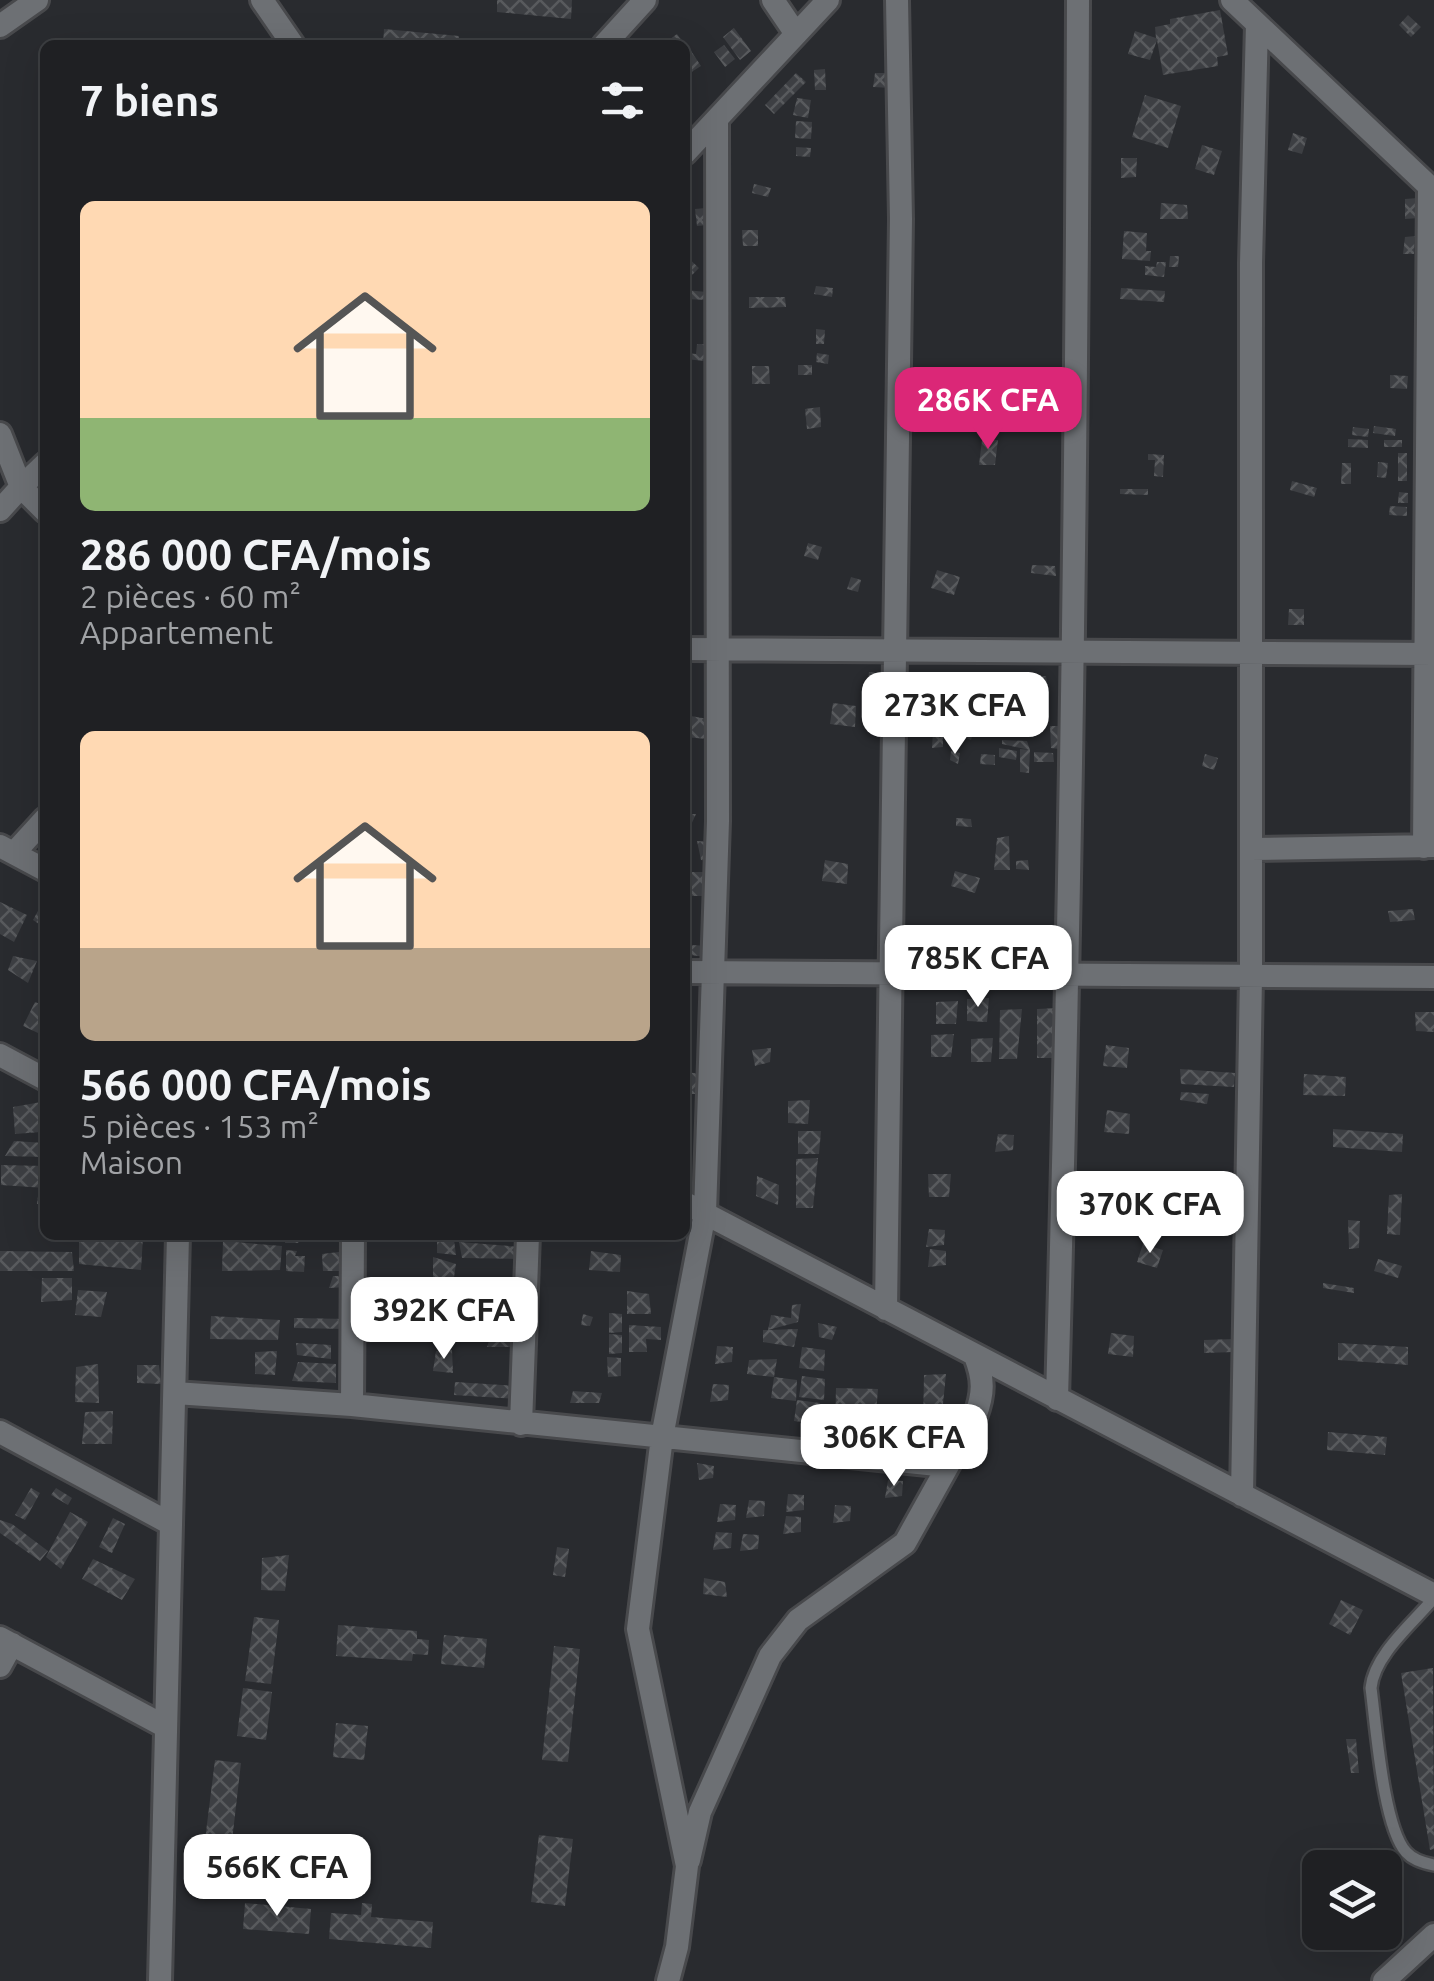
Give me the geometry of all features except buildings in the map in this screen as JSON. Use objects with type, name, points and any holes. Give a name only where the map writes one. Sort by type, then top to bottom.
[{"type":"street","points":[[0,26],[37,0]]},
{"type":"street","points":[[262,0],[290,40]]},
{"type":"street","points":[[609,40],[645,0]]},
{"type":"street","points":[[773,0],[796,34]]},
{"type":"street","points":[[690,148],[828,0]]},
{"type":"street","points":[[886,1310],[901,219],[897,0]]},
{"type":"street","points":[[1057,1399],[1073,651],[1078,0]]},
{"type":"street","points":[[1232,0],[1431,189],[1429,846],[1251,849]]},
{"type":"street","points":[[1242,1495],[1252,977],[1251,263],[1257,24]]},
{"type":"street","points":[[687,1866],[638,1629],[695,1208],[714,973],[719,650],[717,119]]},
{"type":"street","points":[[0,434],[21,487]]},
{"type":"street","points":[[0,468],[40,506]]},
{"type":"street","points":[[0,510],[40,469]]},
{"type":"street","points":[[690,650],[1430,654]]},
{"type":"street","points":[[40,823],[7,850],[40,867]]},
{"type":"street","points":[[690,972],[1434,977]]},
{"type":"street","points":[[0,1054],[40,1076]]},
{"type":"street","points":[[695,1208],[1434,1597]]},
{"type":"street","points":[[160,1981],[178,1240]]},
{"type":"street","points":[[352,1405],[353,1240]]},
{"type":"street","points":[[520,1424],[528,1240]]},
{"type":"street","points":[[668,1981],[700,1812],[770,1656],[798,1620],[904,1543],[983,1396],[983,1377],[975,1356]]},
{"type":"street","points":[[174,1393],[352,1405],[948,1466]]},
{"type":"street","points":[[0,1432],[171,1524]]},
{"type":"street","points":[[0,1666],[6,1641],[166,1727]]},
{"type":"street","points":[[1384,1981],[1434,1935]]},
{"type":"lane","points":[[1434,1597],[1384,1658],[1371,1688],[1394,1831],[1406,1852],[1434,1865]]}]
